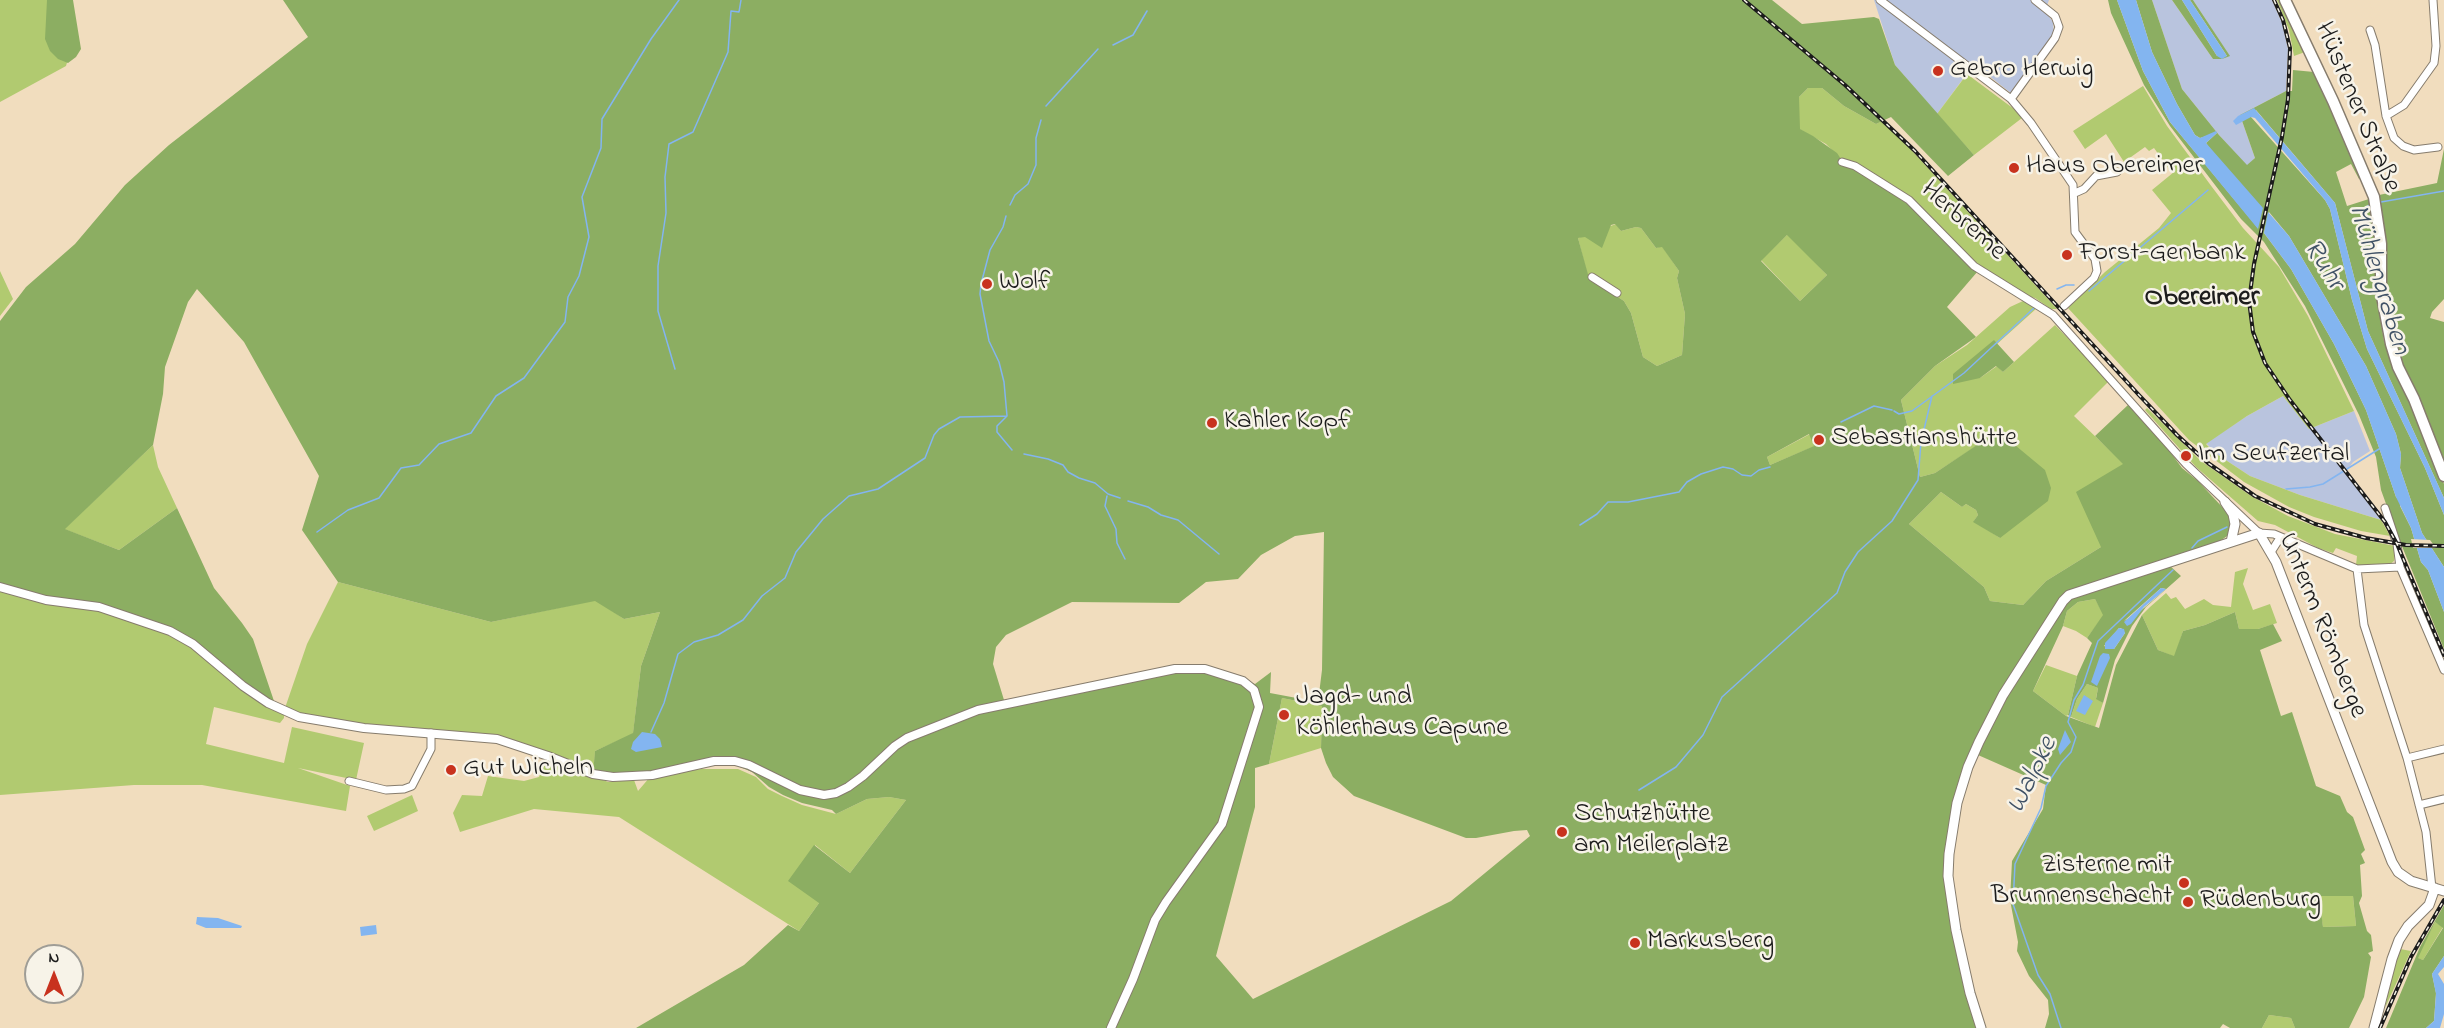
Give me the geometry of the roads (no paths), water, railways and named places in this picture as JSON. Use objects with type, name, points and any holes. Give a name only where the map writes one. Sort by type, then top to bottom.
[{"type":"main road","name":"Hüstener Straße","points":[[2285,0],[2333,101],[2374,197],[2380,244],[2381,291],[2391,344],[2398,367],[2414,399],[2444,476]]},
{"type":"main road","points":[[2225,501],[2233,514],[2235,524],[2230,542]]},
{"type":"main road","points":[[1981,1028],[1970,993],[1956,930],[1948,876],[1957,803],[1972,759],[1990,719],[2067,597],[2259,533]]},
{"type":"main road","name":"Unterm Römberge","points":[[2259,533],[2271,552],[2392,862],[2405,878],[2437,889]]},
{"type":"main road","points":[[2374,1028],[2399,940],[2408,926],[2429,905],[2437,889]]},
{"type":"street","points":[[1880,0],[2011,99],[2073,185],[2075,232],[2095,260],[2097,268],[2094,278],[2064,306]]},
{"type":"street","points":[[2011,99],[2055,38],[2059,27],[2055,16],[2035,0]]},
{"type":"street","points":[[2386,116],[2404,105],[2434,63],[2436,46],[2433,0]]},
{"type":"street","points":[[2370,30],[2375,45],[2386,116],[2394,138],[2403,146],[2414,150],[2438,147]]},
{"type":"street","name":"Herbreme","points":[[1842,162],[1855,166],[1909,200],[1974,266],[2055,313]]},
{"type":"street","points":[[2075,193],[2084,189],[2096,176],[2117,172]]},
{"type":"street","points":[[1592,277],[1617,293]]},
{"type":"street","name":"Unterm Römberge","points":[[2055,313],[2186,464],[2259,533]]},
{"type":"street","points":[[2385,508],[2397,544],[2400,567],[2444,669]]},
{"type":"street","points":[[2259,533],[2274,534],[2357,569],[2400,567]]},
{"type":"street","points":[[2271,552],[2278,541],[2286,539]]},
{"type":"street","points":[[2357,569],[2364,625],[2407,758],[2426,832],[2437,889]]},
{"type":"street","points":[[0,587],[46,600],[99,607],[170,631],[193,644],[243,686],[268,703],[299,717],[353,727],[504,741],[593,774],[613,777],[652,775],[714,761],[735,761],[749,765],[800,790],[824,795],[836,793],[848,787],[907,738],[978,710],[1185,668],[1210,670],[1243,681],[1254,690],[1259,707],[1222,824],[1155,920],[1133,979],[1111,1028]]},
{"type":"street","points":[[349,781],[386,790],[412,786],[430,749],[431,734]]},
{"type":"street","points":[[2407,758],[2444,749]]},
{"type":"street","points":[[2419,805],[2444,799]]},
{"type":"water","points":[[2117,0],[2136,0],[2152,52],[2195,135],[2200,138],[2216,131],[2217,133],[2206,143],[2263,208],[2258,229],[2170,122],[2143,71]]},
{"type":"water","points":[[2182,0],[2190,0],[2227,56],[2222,59],[2217,56]]},
{"type":"water","points":[[2254,108],[2335,203],[2368,331],[2444,498],[2444,515],[2425,468],[2367,349],[2352,300],[2330,209],[2325,200],[2255,118],[2251,117],[2236,125],[2233,121]]},
{"type":"water","points":[[2268,212],[2289,236],[2366,366],[2396,434],[2401,454],[2400,468],[2422,533],[2444,567],[2444,612],[2428,570],[2421,562],[2411,528],[2396,497],[2366,410],[2334,344],[2291,269],[2264,233]]},
{"type":"water","points":[[2161,588],[2166,589],[2144,607],[2127,626],[2124,622]]},
{"type":"water","points":[[2119,628],[2124,629],[2125,633],[2114,649],[2105,649],[2105,643]]},
{"type":"water","points":[[2103,653],[2109,654],[2110,658],[2097,686],[2091,682]]},
{"type":"water","points":[[2084,695],[2093,701],[2085,715],[2076,711]]},
{"type":"water","points":[[2065,730],[2071,742],[2060,755],[2058,749]]},
{"type":"water","points":[[642,732],[655,734],[660,739],[662,747],[636,752],[631,749],[633,742]]},
{"type":"water","points":[[197,917],[218,918],[242,926],[241,928],[206,928],[196,924]]},
{"type":"water","points":[[376,925],[377,934],[361,936],[360,927]]},
{"type":"water","points":[[2444,956],[2444,967],[2438,974],[2444,984],[2444,1014],[2440,1028],[2426,1028],[2434,1021],[2436,994],[2432,974]]},
{"type":"waterway","points":[[317,532],[348,510],[379,498],[401,468],[419,465],[439,444],[471,433],[496,396],[524,378],[565,322],[568,297],[579,276],[589,237],[582,197],[601,148],[602,119],[651,39],[679,0]]},
{"type":"waterway","points":[[675,369],[658,311],[658,266],[666,213],[665,177],[669,144],[693,132],[728,52],[731,11],[739,12],[741,0]]},
{"type":"waterway","points":[[1113,45],[1133,35],[1147,11]]},
{"type":"waterway","points":[[1046,106],[1098,49]]},
{"type":"waterway","points":[[1010,205],[1015,195],[1028,184],[1036,165],[1036,138],[1041,120]]},
{"type":"waterway","points":[[2089,291],[2208,190]]},
{"type":"waterway","name":"Mühlengraben","points":[[2381,202],[2444,191]]},
{"type":"waterway","name":"Mühlengraben","points":[[2359,211],[2370,205]]},
{"type":"waterway","points":[[651,732],[664,703],[678,654],[694,642],[718,635],[743,620],[762,596],[785,578],[796,552],[823,519],[849,496],[878,489],[925,458],[934,435],[939,429],[960,417],[1007,416],[1004,382],[999,362],[989,341],[980,294],[990,250],[1003,227],[1006,216]]},
{"type":"waterway","points":[[2057,289],[2066,285],[2074,285]]},
{"type":"waterway","points":[[1894,411],[1899,414],[1912,411],[1964,373],[2034,308]]},
{"type":"waterway","points":[[1639,790],[1676,767],[1703,735],[1722,697],[1837,593],[1845,572],[1858,552],[1892,521],[1918,480],[1921,442],[1932,396]]},
{"type":"waterway","points":[[1841,422],[1874,406],[1892,410]]},
{"type":"waterway","points":[[1007,416],[997,426],[997,432],[1012,450]]},
{"type":"waterway","name":"Walpke","points":[[2286,489],[2323,484],[2379,449]]},
{"type":"waterway","points":[[1024,454],[1063,465],[1068,472],[1095,483],[1108,494],[1120,498]]},
{"type":"waterway","points":[[1580,525],[1597,514],[1608,502],[1628,502],[1679,492],[1687,482],[1701,474],[1723,467],[1733,469],[1742,475],[1751,476],[1759,470],[1770,467]]},
{"type":"waterway","points":[[1107,496],[1105,506],[1116,529],[1117,543],[1125,559]]},
{"type":"waterway","points":[[1128,501],[1178,520],[1219,554]]},
{"type":"waterway","name":"Walpke","points":[[2192,548],[2198,541],[2227,527]]},
{"type":"waterway","name":"Walpke","points":[[2061,1028],[2050,994],[2038,975],[2013,904],[2015,864],[2041,808],[2046,786],[2071,752],[2076,737],[2068,722],[2074,700],[2083,685],[2098,641],[2173,570]]},
{"type":"railway","points":[[1744,0],[1845,85],[1915,151],[2138,394],[2177,435],[2208,463],[2255,496],[2315,524],[2366,538],[2406,545],[2444,546]]},
{"type":"railway","points":[[2274,0],[2283,20],[2290,48],[2288,99],[2254,264],[2249,301],[2253,332],[2265,363],[2290,400],[2385,522],[2397,544],[2444,655]]},
{"type":"railway","points":[[2380,1028],[2411,957],[2444,900]]},
{"type":"place","name":"Gebro Herwig","points":[[1938,71]]},
{"type":"place","name":"Haus Obereimer","points":[[2014,168]]},
{"type":"place","name":"Forst-Genbank","points":[[2067,255]]},
{"type":"place","name":"Wolf","points":[[987,284]]},
{"type":"place","name":"Kahler Kopf","points":[[1212,423]]},
{"type":"place","name":"Sebastianshütte","points":[[1819,440]]},
{"type":"place","name":"Im Seufzertal","points":[[2186,456]]},
{"type":"place","name":"Jagd- und Köhlerhaus Capune","points":[[1284,715]]},
{"type":"place","name":"Gut Wicheln","points":[[451,770]]},
{"type":"place","name":"Schutzhütte am Meilerplatz","points":[[1562,832]]},
{"type":"place","name":"Zisterne mit Brunnenschacht","points":[[2184,883]]},
{"type":"place","name":"Rüdenburg","points":[[2188,902]]},
{"type":"place","name":"Markusberg","points":[[1635,943]]},
{"type":"district","name":"Obereimer","points":[[2202,299]]},
{"type":"water label","name":"Ruhr","points":[[2322,266]]}]
